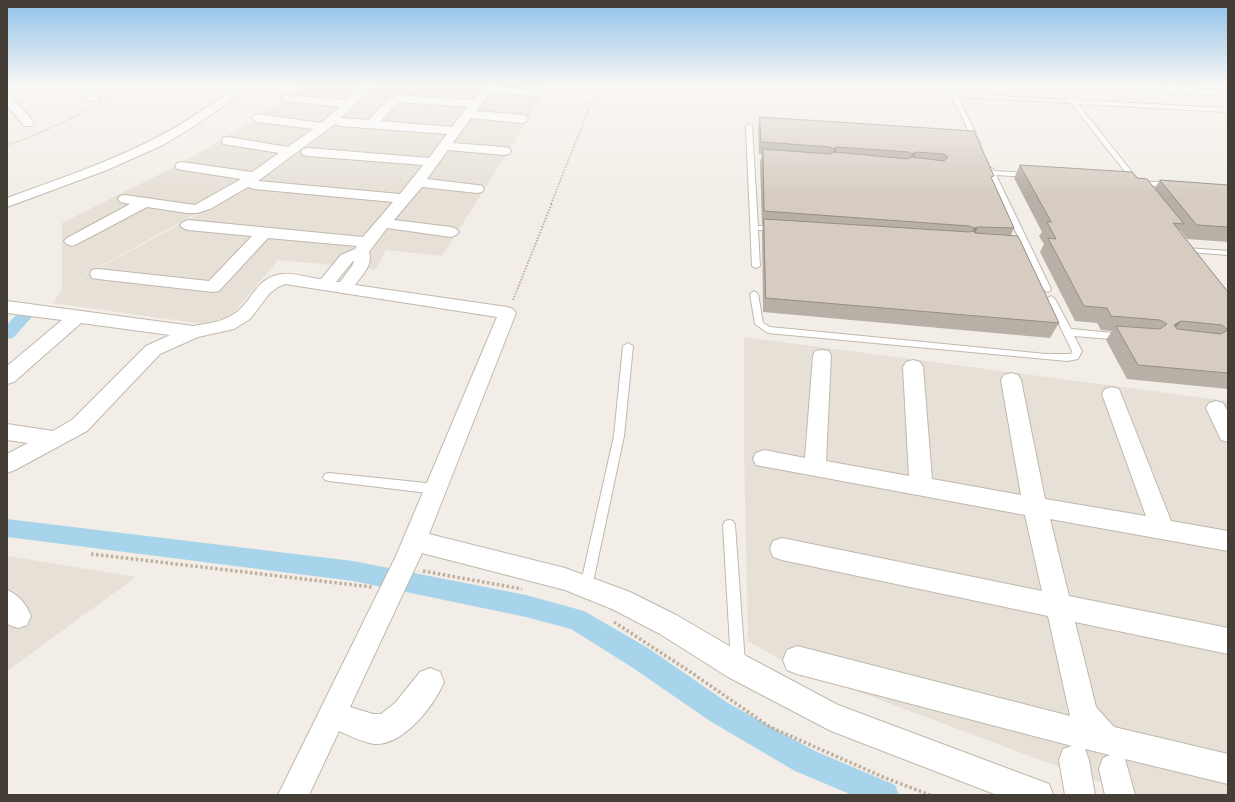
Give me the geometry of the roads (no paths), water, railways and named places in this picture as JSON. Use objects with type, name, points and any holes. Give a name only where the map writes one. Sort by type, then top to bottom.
[{"type":"street","points":[[7,203],[158,142],[189,123]]},
{"type":"street","points":[[294,123],[324,128]]},
{"type":"street","points":[[125,198],[187,209],[197,209],[254,181],[329,123]]},
{"type":"street","points":[[362,123],[456,131]]},
{"type":"street","points":[[325,285],[347,258],[364,247],[418,182],[462,123]]},
{"type":"street","points":[[228,142],[291,151]]},
{"type":"street","points":[[446,146],[504,151]]},
{"type":"street","points":[[308,152],[432,162]]},
{"type":"street","points":[[182,166],[254,181],[404,199]]},
{"type":"street","points":[[418,182],[477,189]]},
{"type":"street","points":[[72,241],[145,202]]},
{"type":"street","points":[[384,223],[451,232]]},
{"type":"street","points":[[188,225],[264,233],[364,247]]},
{"type":"street","points":[[98,274],[213,287],[264,233]]},
{"type":"street","points":[[344,288],[360,267],[363,259],[364,247]]},
{"type":"street","points":[[7,464],[80,425],[153,350],[193,332],[228,325],[244,315],[263,290],[272,283],[284,279],[507,313],[436,489],[414,557],[386,586],[332,714],[293,795]]},
{"type":"street","points":[[7,307],[193,332]]},
{"type":"street","points":[[7,378],[78,316]]},
{"type":"street","points":[[153,350],[151,345],[166,329]]},
{"type":"street","points":[[815,467],[822,356]]},
{"type":"street","points":[[913,367],[920,486]]},
{"type":"street","points":[[1011,380],[1035,507],[1058,606],[1080,795]]},
{"type":"street","points":[[1112,394],[1163,530]]},
{"type":"street","points":[[1216,408],[1228,434]]},
{"type":"street","points":[[7,432],[54,438]]},
{"type":"street","points":[[764,459],[1228,541]]},
{"type":"street","points":[[782,549],[1228,641]]},
{"type":"street","points":[[414,557],[565,579],[620,600],[669,625],[738,667],[831,717],[1038,795]]},
{"type":"street","points":[[797,660],[1074,737],[1113,764],[1228,770]]},
{"type":"street","points":[[332,714],[374,729],[387,728],[405,713],[430,682]]},
{"type":"lane","points":[[968,123],[992,173],[1023,247],[1047,289]]},
{"type":"lane","points":[[1090,123],[1136,185],[1175,186]]},
{"type":"lane","points":[[749,126],[755,159],[754,228],[756,266]]},
{"type":"lane","points":[[969,141],[977,142]]},
{"type":"lane","points":[[992,173],[1038,176]]},
{"type":"lane","points":[[754,228],[785,230]]},
{"type":"lane","points":[[1190,250],[1228,253]]},
{"type":"lane","points":[[754,294],[759,324],[768,330],[1067,358],[1075,357],[1076,351],[1051,299]]},
{"type":"lane","points":[[1067,332],[1134,338]]},
{"type":"lane","points":[[586,588],[619,436],[628,346]]},
{"type":"lane","points":[[329,477],[436,489]]},
{"type":"lane","points":[[729,525],[738,667]]},
{"type":"waterway","points":[[7,334],[24,317]]},
{"type":"waterway","points":[[7,528],[353,571],[526,606],[576,619],[639,657],[719,712],[805,761],[885,795]]}]
